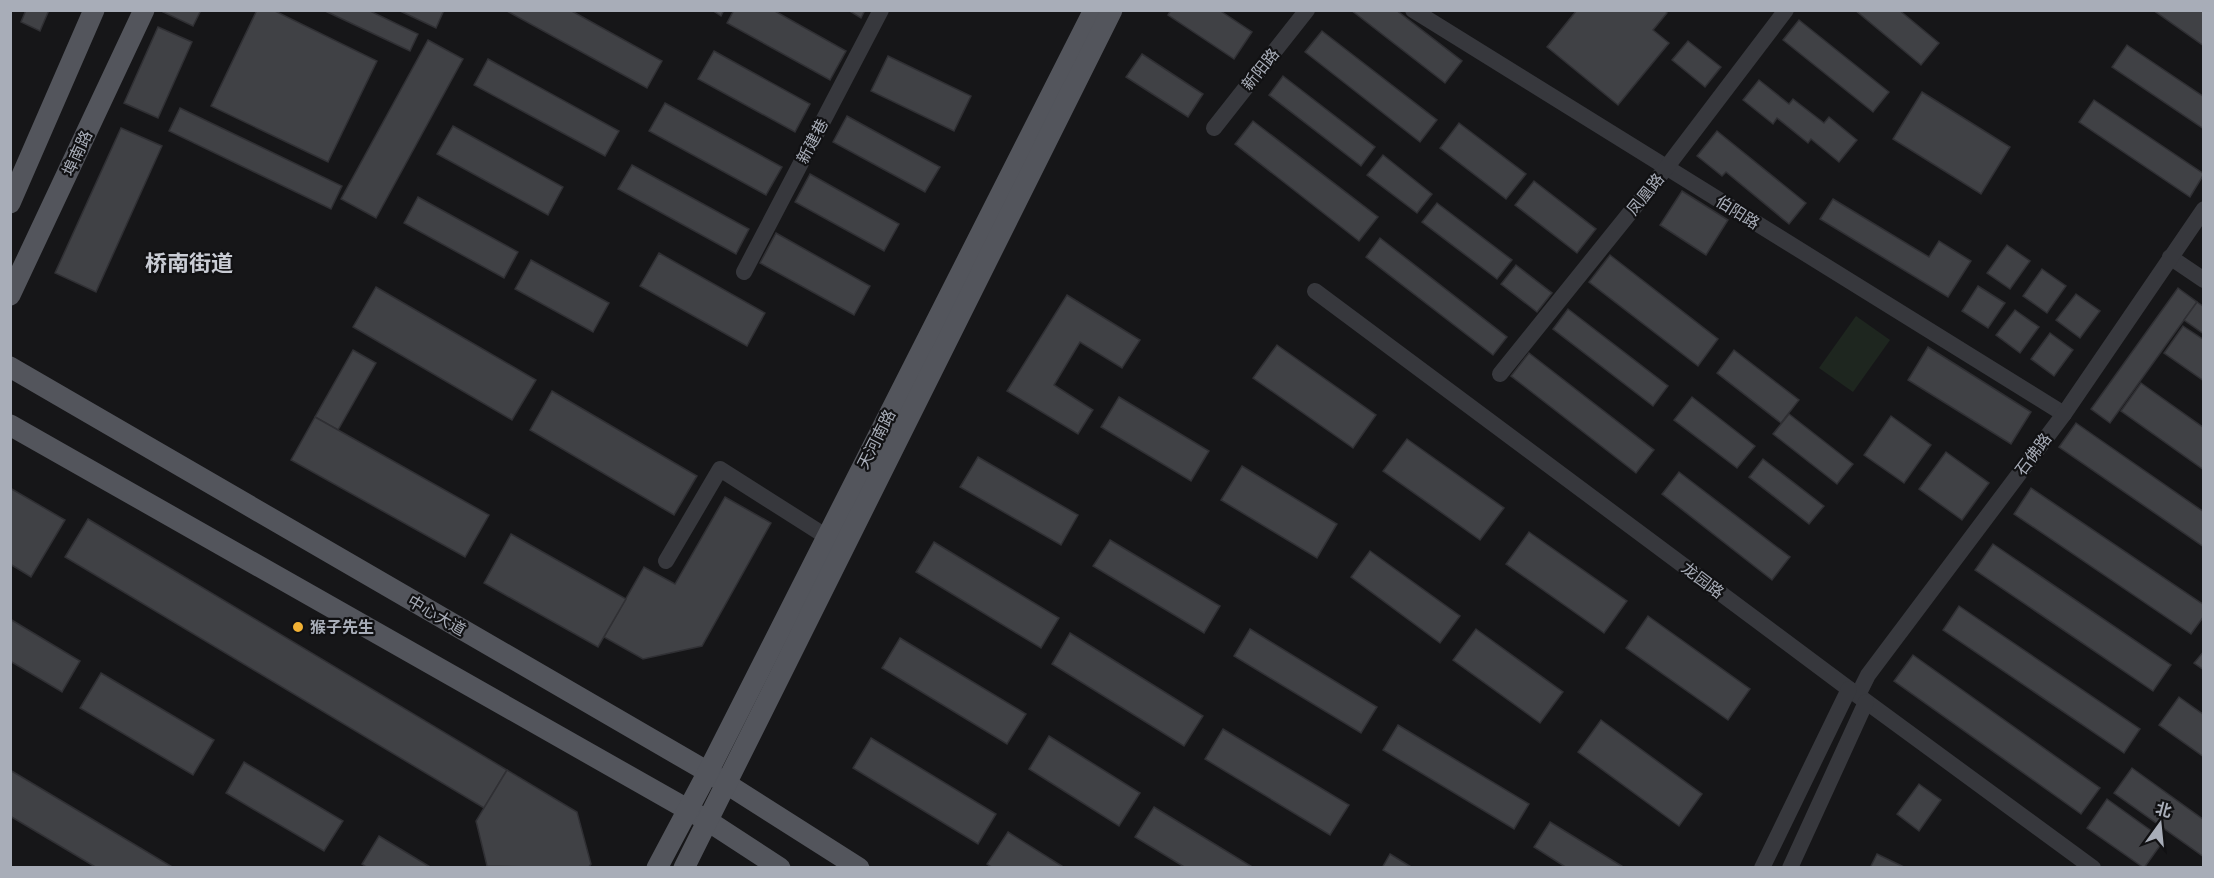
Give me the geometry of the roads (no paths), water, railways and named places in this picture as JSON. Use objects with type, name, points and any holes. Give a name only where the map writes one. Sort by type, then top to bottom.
[{"type":"main road","points":[[10,203],[94,10]]},
{"type":"main road","name":"埠南路","points":[[10,295],[144,10]]},
{"type":"main road","name":"天河南路","points":[[657,867],[708,772],[1094,10]]},
{"type":"main road","name":"天河南路","points":[[684,867],[1112,10]]},
{"type":"main road","name":"中心大道","points":[[10,367],[708,772],[859,867]]},
{"type":"main road","points":[[10,425],[708,821],[780,867]]},
{"type":"street","name":"新建巷","points":[[744,272],[880,10]]},
{"type":"street","name":"新阳路","points":[[1214,128],[1307,10]]},
{"type":"street","name":"伯阳路","points":[[1413,10],[2064,414]]},
{"type":"street","name":"凤凰路","points":[[1500,374],[1666,168],[1786,10]]},
{"type":"street","name":"石佛路","points":[[1762,867],[1868,675],[2064,414],[2204,209]]},
{"type":"street","points":[[2170,257],[2204,280]]},
{"type":"street","name":"龙园路","points":[[1315,291],[2092,867]]},
{"type":"street","points":[[666,561],[720,469],[827,537]]},
{"type":"street","name":"石佛路","points":[[1790,867],[1858,695]]},
{"type":"place","name":"猴子先生","points":[[298,627]]},
{"type":"district","name":"桥南街道","points":[[189,263]]}]
